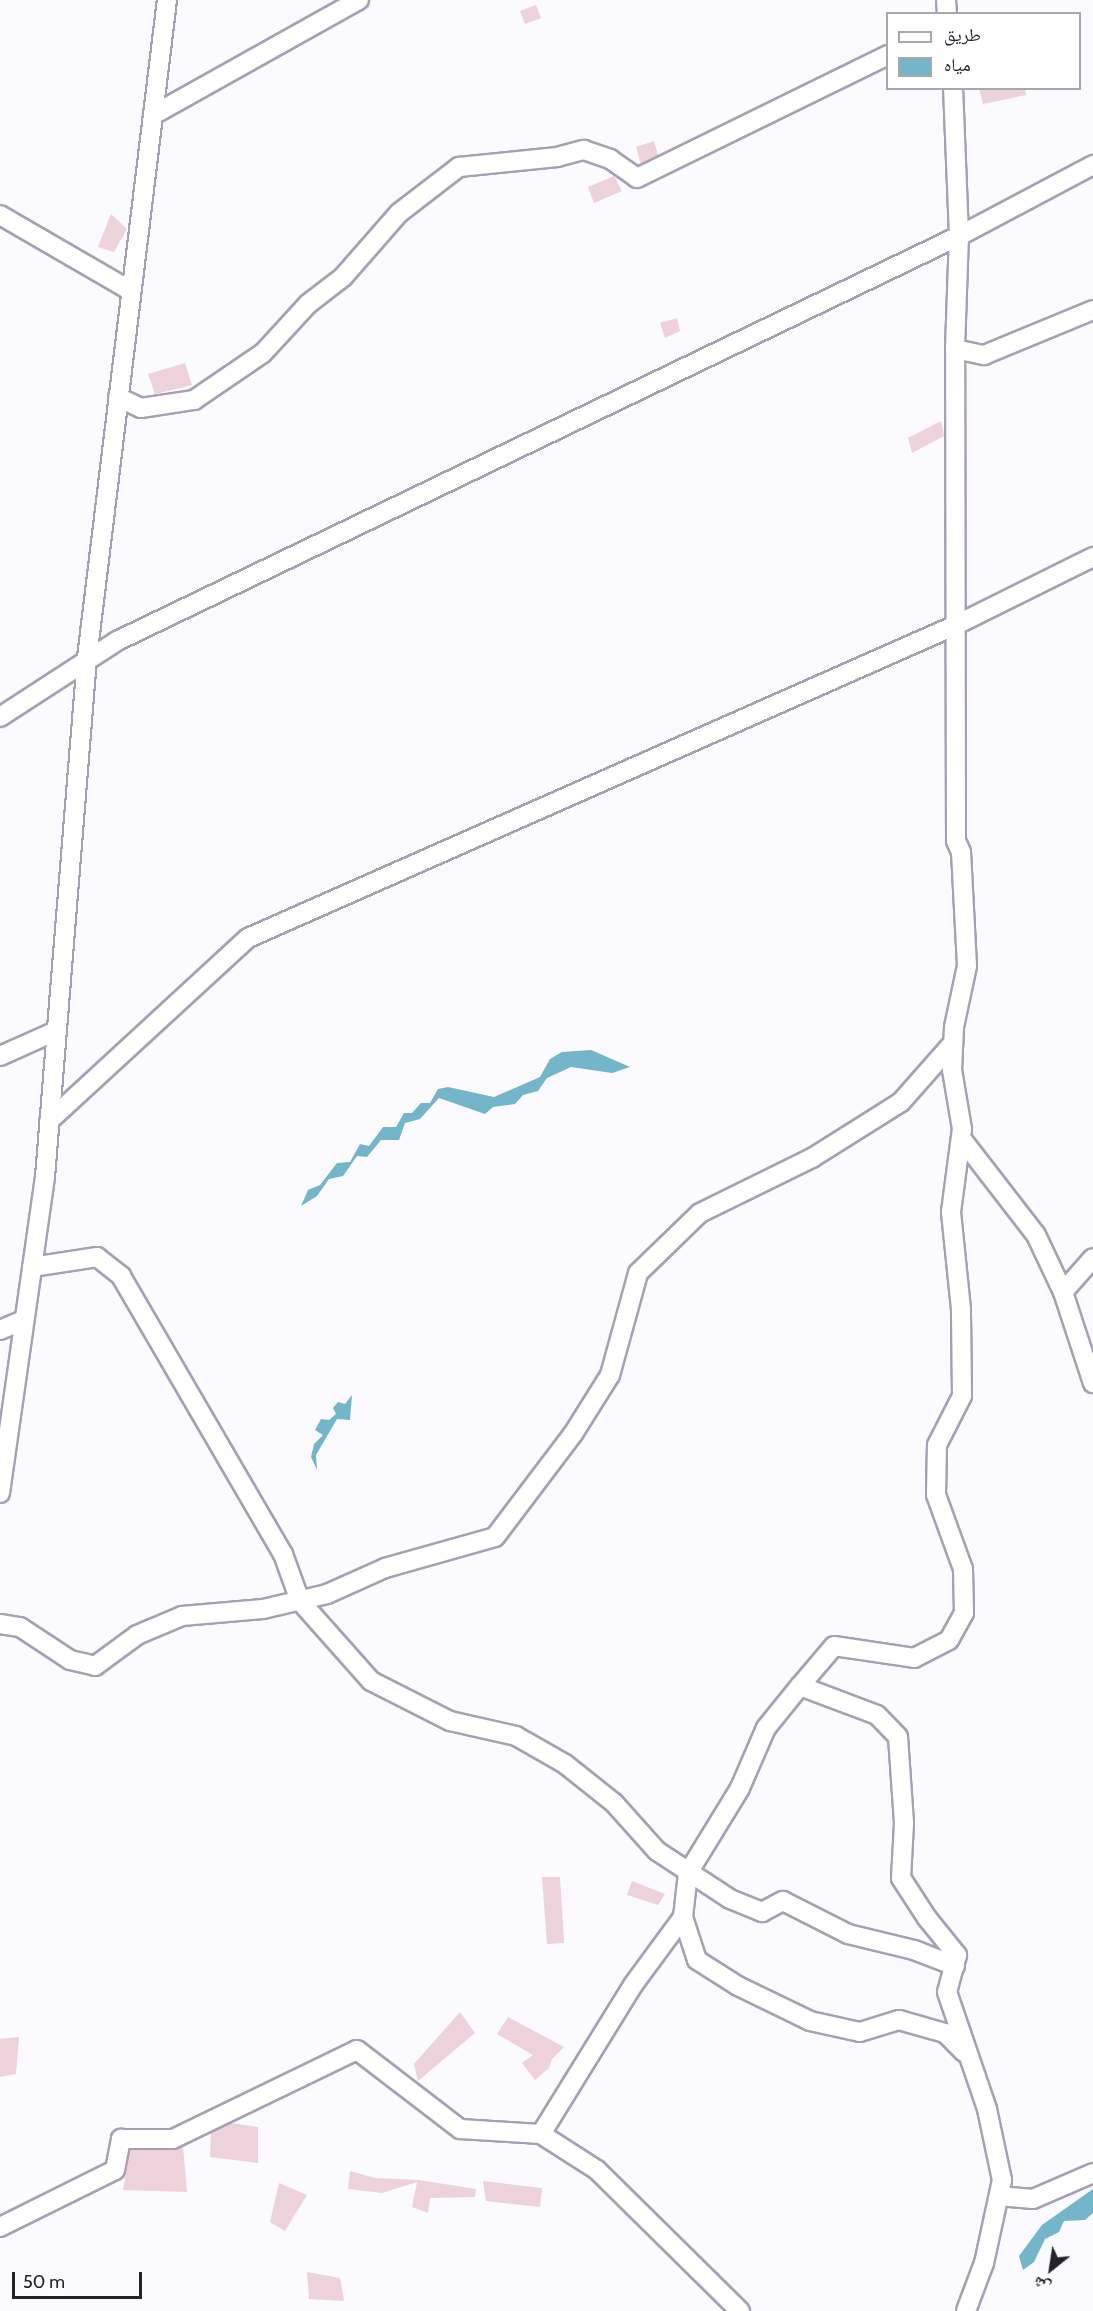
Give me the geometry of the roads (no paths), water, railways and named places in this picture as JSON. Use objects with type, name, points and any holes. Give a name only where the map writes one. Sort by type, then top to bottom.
[{"type":"street","points":[[0,1493],[32,1268],[49,1121],[87,658],[167,0]]},
{"type":"street","points":[[153,115],[359,0]]},
{"type":"street","points":[[118,397],[141,408],[194,400],[262,353],[308,304],[343,277],[399,213],[459,167],[557,157],[584,150],[610,159],[637,178],[886,56]]},
{"type":"street","points":[[953,90],[959,236],[955,349],[956,841],[961,852],[967,966],[953,1043],[952,1070],[961,1138],[951,1212],[961,1309],[962,1396],[937,1445],[936,1495],[963,1569],[964,1613],[949,1640],[914,1658],[834,1646],[766,1728],[740,1788],[688,1873],[683,1917],[697,1960],[738,1986],[810,2021],[860,2032],[899,2020],[945,2033],[967,2056]]},
{"type":"street","points":[[0,717],[87,658],[959,236],[1093,165]]},
{"type":"street","points":[[2,220],[131,291]]},
{"type":"street","points":[[955,349],[984,355],[1093,310]]},
{"type":"street","points":[[49,1121],[248,938],[956,625],[1093,557]]},
{"type":"street","points":[[0,1056],[56,1031]]},
{"type":"street","points":[[0,1624],[20,1628],[70,1660],[95,1666],[137,1635],[182,1616],[263,1609],[300,1601],[327,1594],[385,1569],[495,1537],[573,1434],[610,1376],[638,1273],[700,1214],[812,1158],[901,1102],[953,1043]]},
{"type":"street","points":[[961,1138],[1036,1235],[1062,1292],[1093,1383]]},
{"type":"street","points":[[32,1268],[97,1257],[121,1276],[283,1554],[300,1601],[371,1682],[450,1721],[516,1736],[565,1764],[614,1803],[657,1851],[730,1899],[762,1912],[783,1901],[848,1934],[914,1950],[955,1966]]},
{"type":"street","points":[[1062,1292],[1093,1258]]},
{"type":"street","points":[[0,1330],[24,1320]]},
{"type":"street","points":[[801,1686],[877,1715],[898,1737],[904,1823],[901,1878],[927,1918],[957,1955],[947,1992],[987,2109],[1002,2180],[984,2264],[966,2311]]},
{"type":"street","points":[[541,2134],[633,1985],[683,1917]]},
{"type":"street","points":[[0,2227],[115,2170],[121,2139],[173,2139],[357,2050],[460,2130],[541,2134],[597,2170],[740,2311]]},
{"type":"street","points":[[999,2196],[1033,2199],[1093,2173]]},
{"type":"water","points":[[591,1050],[630,1067],[612,1073],[571,1067],[547,1078],[538,1091],[523,1095],[515,1104],[493,1107],[485,1114],[439,1098],[420,1119],[405,1123],[399,1140],[381,1140],[367,1157],[357,1156],[343,1176],[329,1179],[317,1196],[301,1206],[308,1190],[320,1185],[337,1163],[350,1162],[360,1144],[369,1146],[383,1127],[396,1127],[404,1113],[412,1113],[421,1103],[430,1103],[438,1089],[448,1087],[494,1097],[540,1077],[550,1059],[562,1052]]},
{"type":"water","points":[[352,1395],[350,1420],[337,1419],[316,1455],[317,1470],[311,1457],[314,1444],[323,1435],[315,1430],[321,1419],[329,1420],[336,1414],[333,1408],[338,1402],[345,1404]]},
{"type":"water","points":[[1093,2189],[1093,2213],[1085,2220],[1064,2221],[1059,2232],[1045,2239],[1034,2262],[1023,2270],[1019,2256],[1042,2225]]}]
